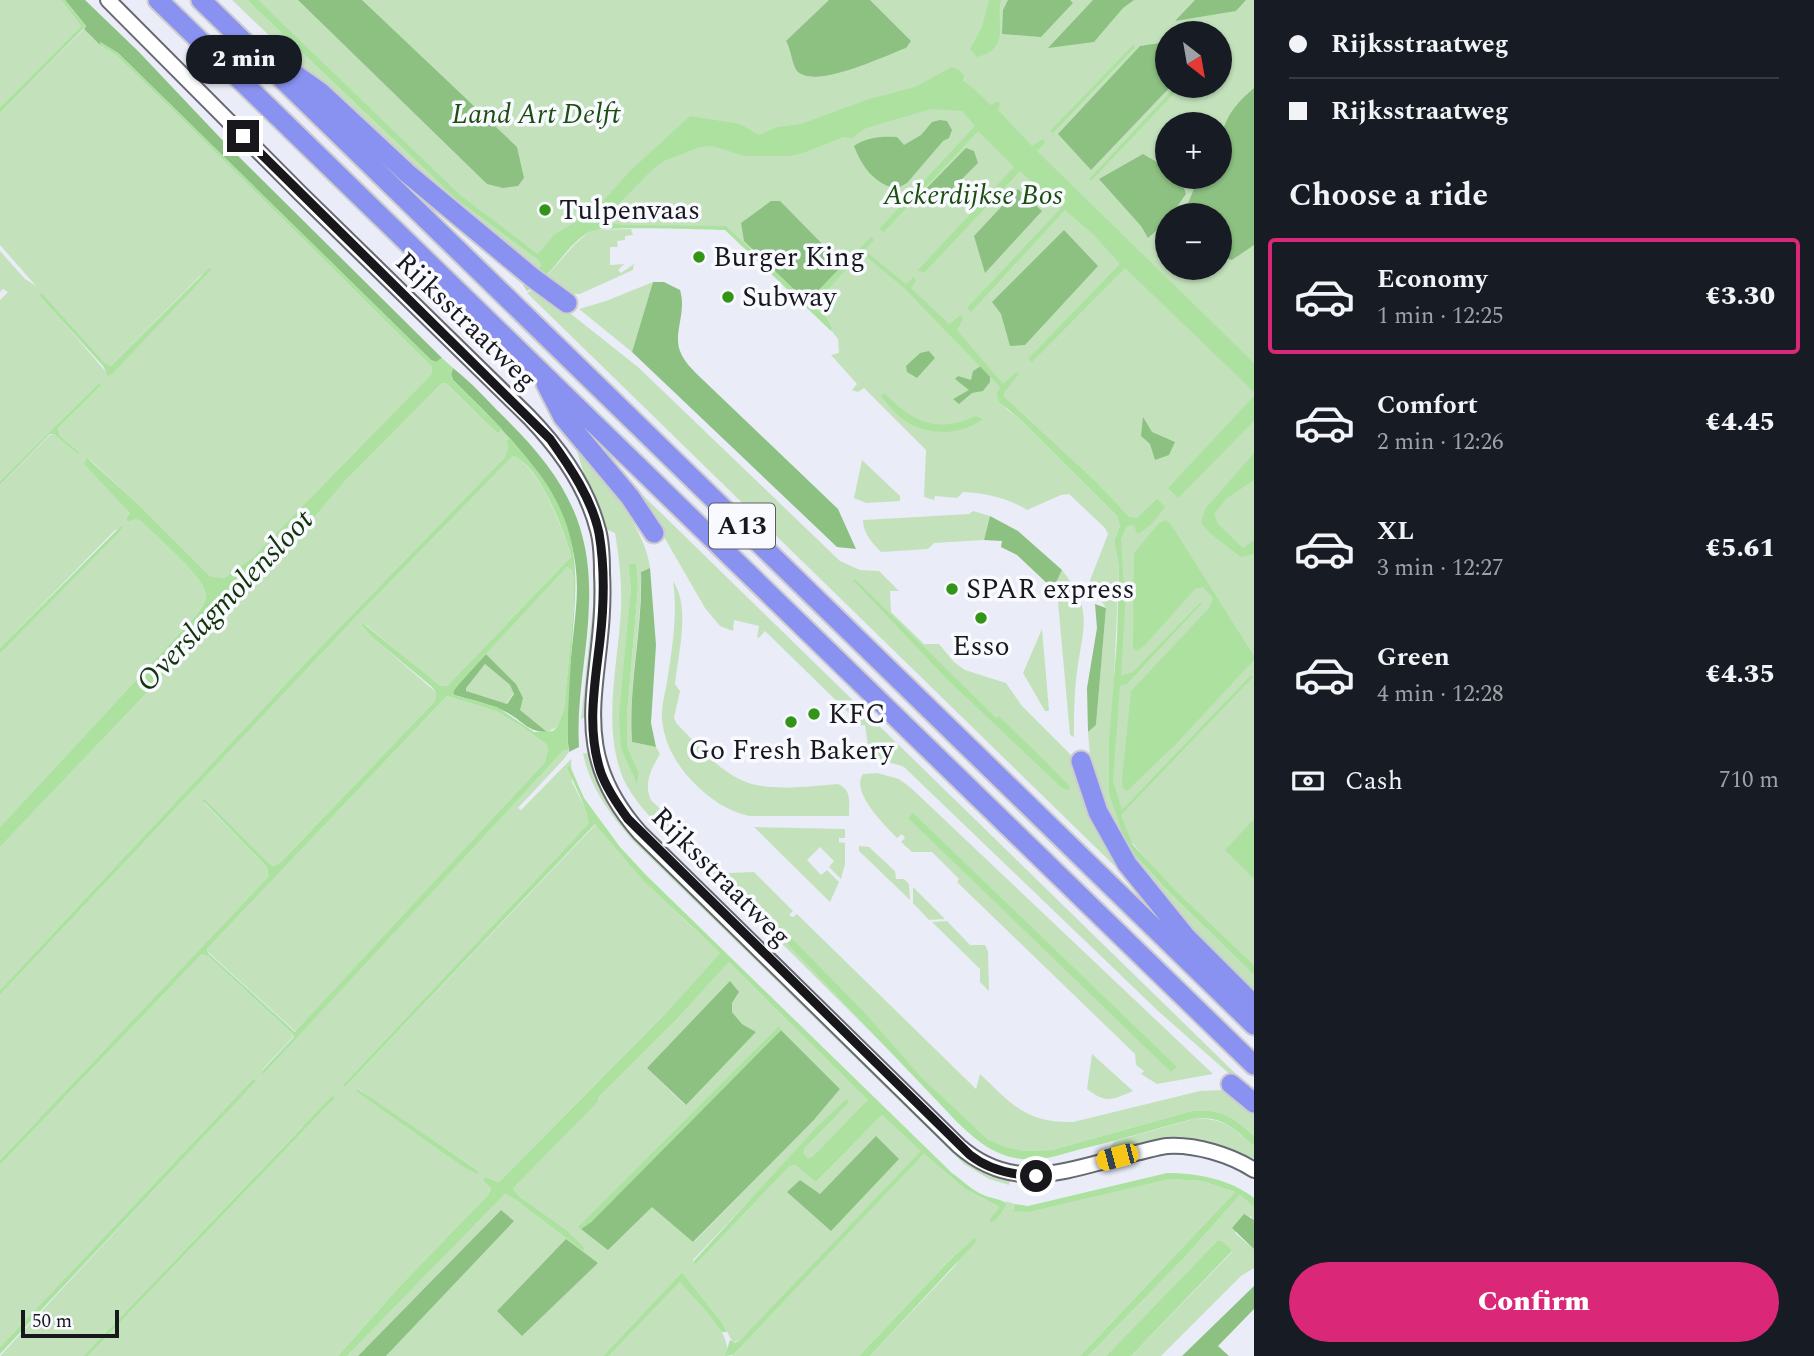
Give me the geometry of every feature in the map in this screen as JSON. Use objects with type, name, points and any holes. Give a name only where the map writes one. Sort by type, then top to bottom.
[{"type":"highway","name":"A13","points":[[158,0],[1254,1065]]},
{"type":"highway","name":"A13","points":[[201,0],[1254,1025]]},
{"type":"highway","name":"A13","points":[[229,28],[320,92],[407,173],[567,303]]},
{"type":"highway","name":"A13","points":[[540,371],[563,417],[627,492],[654,533]]},
{"type":"highway","points":[[1081,761],[1098,812],[1127,864],[1186,937],[1254,1005]]},
{"type":"highway","points":[[1231,1084],[1254,1103]]},
{"type":"street","name":"Rijksstraatweg","points":[[108,0],[529,417],[550,439],[567,463],[589,505],[599,532],[603,606],[592,701],[596,755],[601,773],[613,796],[640,833],[959,1146],[984,1165],[1012,1174],[1046,1176],[1167,1146],[1195,1148],[1254,1170]]},
{"type":"green space","points":[[0,0],[61,0],[81,26],[0,107]]},
{"type":"green space","points":[[232,0],[247,0],[456,199],[538,260],[541,266],[534,274],[389,150]]},
{"type":"green space","name":"Ackerdijkse Bos","points":[[252,0],[1254,0],[1254,835],[1231,855],[1254,879],[1254,965],[1172,890],[1129,839],[1113,794],[1112,767],[1121,565],[1118,541],[1123,524],[1119,511],[1006,403],[1005,408],[1020,419],[1117,516],[1120,526],[1114,541],[1119,566],[1109,793],[1134,854],[1254,975],[1254,990],[1160,896],[1118,841],[1091,768],[1088,732],[1096,725],[1106,608],[1089,583],[1108,534],[1105,528],[1069,494],[1027,510],[1004,499],[980,494],[963,492],[957,498],[935,496],[934,500],[924,497],[926,450],[864,388],[858,392],[852,390],[857,384],[831,355],[839,353],[838,339],[831,330],[725,228],[604,227],[586,223],[544,258],[461,199]]},
{"type":"green space","points":[[84,29],[100,45],[116,55],[184,121],[432,367],[433,375],[252,558],[224,578],[210,576],[88,458],[130,513],[126,519],[128,522],[136,519],[142,522],[168,547],[199,580],[206,597],[193,618],[0,827],[0,654],[122,528],[115,530],[0,648],[0,485],[50,435],[54,434],[79,452],[60,436],[58,428],[100,385],[98,384],[0,481],[0,300],[8,292],[3,289],[0,292],[0,251],[25,279],[36,286],[0,245],[0,113]],"holes":[[[210,270],[119,366],[107,373],[40,295],[42,293],[104,362],[111,366],[200,276]]]},
{"type":"green space","points":[[631,229],[633,235],[617,241],[618,247],[610,247],[610,265],[624,264],[618,270],[621,273],[634,264],[633,270],[580,294],[570,294],[543,280],[591,230]]},
{"type":"green space","points":[[653,282],[632,352],[579,309],[606,301]]},
{"type":"green space","points":[[537,287],[638,367],[840,561],[860,570],[879,571],[899,591],[890,591],[891,612],[924,644],[939,644],[954,662],[965,670],[1006,683],[1022,706],[1070,754],[1124,875],[527,293]]},
{"type":"green space","points":[[442,383],[446,383],[498,434],[502,429],[510,438],[506,441],[508,447],[505,457],[312,656],[0,990],[0,847],[199,638],[282,559],[346,480]]},
{"type":"green space","points":[[573,439],[630,518],[647,552],[650,568],[641,572],[631,721],[632,742],[656,747],[660,754],[650,776],[648,788],[651,800],[723,871],[754,872],[793,911],[789,915],[793,917],[797,914],[976,1089],[980,1074],[1020,1110],[1043,1119],[1073,1122],[1200,1091],[1225,1090],[1254,1109],[1254,1136],[1226,1115],[1212,1111],[1192,1111],[1052,1150],[1025,1151],[985,1145],[725,887],[665,833],[637,802],[627,786],[615,750],[612,709],[620,627],[620,570],[615,533],[601,527]],"holes":[[[635,564],[638,588],[627,715],[627,746],[639,773],[637,783],[621,749],[631,589],[628,565]]]},
{"type":"green space","points":[[513,456],[523,462],[541,485],[563,532],[571,557],[447,686],[440,687],[365,624],[373,638],[436,692],[435,701],[281,862],[274,866],[203,799],[267,867],[268,877],[0,1160],[0,995],[355,618]]},
{"type":"green space","points":[[862,460],[900,496],[900,501],[866,503],[854,498]]},
{"type":"green space","points":[[617,470],[1254,1093],[1157,1010],[904,767],[859,754],[869,753],[865,725],[853,726],[853,717],[765,631],[759,638],[759,626],[734,620],[733,631],[720,626],[705,608],[660,530]]},
{"type":"green space","points":[[973,511],[990,516],[984,540],[934,543],[928,549],[881,552],[869,538],[863,525],[863,520],[969,514]]},
{"type":"green space","points":[[567,567],[572,570],[574,578],[574,604],[564,710],[557,727],[547,732],[519,710],[516,684],[486,654]]},
{"type":"green space","points":[[593,567],[597,567],[597,606],[587,714],[581,720],[593,606]]},
{"type":"green space","points":[[1062,570],[1079,596],[1084,619],[1075,688],[1074,737],[1070,735],[1058,602],[1053,589]]},
{"type":"green space","points":[[673,581],[681,604],[682,617],[675,684],[680,691],[674,718],[677,724],[706,754],[739,779],[761,786],[787,788],[838,784],[848,793],[849,816],[749,816],[714,800],[683,770],[672,754],[662,719],[674,632]]},
{"type":"green space","points":[[1042,629],[1048,711],[1045,711],[1023,673]]},
{"type":"green space","points":[[485,664],[510,685],[514,693],[506,704],[467,692],[465,688]]},
{"type":"green space","points":[[447,696],[496,711],[521,726],[546,744],[548,749],[545,762],[296,1032],[207,949]]},
{"type":"green space","points":[[564,750],[569,752],[564,759],[518,808],[521,810],[571,759],[572,782],[589,815],[588,824],[342,1086],[346,1086],[596,824],[640,875],[720,953],[664,1015],[500,1181],[486,1177],[491,1187],[488,1195],[401,1285],[338,1356],[88,1356],[331,1102],[301,1128],[83,1356],[0,1356],[255,1081],[253,1079],[0,1347],[0,1165],[202,954],[208,956],[293,1034],[262,1070],[263,1073]],"holes":[[[359,1089],[479,1171],[460,1165],[357,1091]]]},
{"type":"green space","points":[[583,753],[590,754],[607,800],[636,838],[965,1160],[991,1174],[1010,1179],[1009,1185],[989,1179],[964,1164],[633,841],[602,800]]},
{"type":"green space","points":[[877,773],[899,779],[911,788],[1213,1074],[1157,1084],[1141,1074],[1144,1071],[1136,1065],[1135,1054],[957,882],[959,879],[932,852],[912,852],[901,842],[905,838],[902,834],[897,838],[878,817],[865,799],[860,781],[863,774]]},
{"type":"green space","points":[[754,827],[845,829],[845,838],[839,838],[839,842],[845,843],[845,864],[841,879],[829,867],[834,861],[820,847],[807,860],[821,875],[827,870],[839,882],[830,902]]},
{"type":"green space","points":[[859,846],[869,847],[895,871],[896,879],[904,879],[909,884],[910,900],[859,851]]},
{"type":"green space","points":[[913,887],[945,919],[929,920],[913,903]]},
{"type":"green space","points":[[947,921],[970,945],[985,945],[988,951],[989,991],[980,982],[980,969],[932,922]]},
{"type":"green space","points":[[729,962],[869,1100],[808,1158],[802,1153],[805,1148],[847,1105],[846,1099],[693,1262],[697,1263],[790,1166],[795,1165],[816,1182],[882,1115],[922,1151],[742,1338],[733,1343],[723,1324],[682,1272],[603,1356],[386,1356],[513,1221],[501,1210],[358,1356],[347,1356],[505,1194],[583,1251],[585,1248],[568,1231],[520,1197],[513,1189],[514,1186]],"holes":[[[739,992],[732,1003],[732,1012],[742,1024],[756,1032],[685,1105],[647,1068]],[[781,1030],[840,1089],[813,1121],[694,1242],[652,1206],[582,1229]],[[598,1262],[522,1335],[497,1311]]]},
{"type":"green space","points":[[1092,1054],[1133,1091],[1120,1097],[1104,1099],[1087,1089]]},
{"type":"green space","points":[[1197,1118],[1223,1123],[1234,1129],[1254,1146],[1254,1159],[1216,1144],[1192,1141],[1101,1157],[1115,1141]]},
{"type":"green space","points":[[924,1154],[965,1189],[998,1206],[990,1220],[1007,1205],[1005,1201],[1015,1204],[1013,1210],[1169,1179],[1202,1181],[1235,1192],[1080,1356],[870,1356],[954,1267],[974,1238],[859,1356],[732,1356]]},
{"type":"green space","points":[[1240,1195],[1254,1207],[1254,1220],[1250,1216],[1235,1233],[1254,1249],[1254,1268],[1241,1276],[1161,1356],[1131,1356],[1232,1252],[1224,1242],[1218,1240],[1106,1356],[1088,1356],[1182,1260]]},
{"type":"green space","points":[[680,1282],[718,1324],[728,1353],[725,1356],[609,1356]]},
{"type":"shaded area","points":[[65,0],[85,0],[442,358],[436,362],[431,360],[118,53],[100,42],[100,45],[84,29],[86,26]]},
{"type":"shaded area","points":[[298,0],[362,0],[517,147],[524,178],[518,186],[503,188],[487,184]]},
{"type":"shaded area","points":[[829,0],[870,0],[911,41],[906,48],[850,70],[819,77],[806,76],[795,68],[786,41]]},
{"type":"shaded area","points":[[1008,0],[1070,0],[1073,3],[1041,37],[1002,34],[1003,10]]},
{"type":"shaded area","points":[[1093,0],[1134,0],[1123,8],[1094,42],[1048,48]]},
{"type":"shaded area","points":[[1195,0],[1246,0],[1236,11],[1175,21]]},
{"type":"shaded area","points":[[1155,44],[1155,98],[1160,98],[1091,170],[1058,134],[1140,46]]},
{"type":"shaded area","points":[[1254,88],[1254,245],[1232,260],[1232,203],[1188,203],[1194,189],[1232,189],[1232,112]]},
{"type":"shaded area","points":[[947,121],[952,130],[949,138],[943,141],[907,183],[896,189],[881,183],[870,173],[854,146],[869,139],[885,137],[897,137],[904,145],[921,135],[932,122]]},
{"type":"shaded area","points":[[966,148],[974,151],[978,163],[951,190],[936,187],[925,199],[921,194]]},
{"type":"shaded area","points":[[1143,154],[1155,161],[1155,189],[1184,189],[1186,194],[1180,203],[1155,203],[1155,232],[1148,238],[1141,226],[1099,179]]},
{"type":"shaded area","points":[[1018,189],[1042,211],[985,273],[974,236]]},
{"type":"shaded area","points":[[771,201],[780,201],[843,265],[807,302],[744,241],[741,223]]},
{"type":"shaded area","points":[[1064,230],[1098,266],[1025,345],[1010,346],[1001,314],[992,302]]},
{"type":"shaded area","points":[[653,282],[664,282],[680,290],[682,306],[678,344],[686,362],[838,509],[856,549],[837,547],[632,352]]},
{"type":"shaded area","points":[[929,351],[935,358],[917,378],[907,372],[906,366],[920,353]]},
{"type":"shaded area","points":[[981,366],[990,376],[990,382],[983,391],[972,393],[959,404],[953,399],[969,390],[955,379],[958,376],[971,380],[973,371]]},
{"type":"shaded area","points":[[453,368],[485,397],[541,457],[568,499],[578,522],[589,573],[589,603],[579,711],[579,747],[569,752],[568,698],[576,608],[576,572],[570,539],[559,509],[543,480],[501,429],[453,380]]},
{"type":"shaded area","points":[[1143,417],[1152,432],[1175,442],[1169,455],[1155,460],[1150,444],[1141,436]]},
{"type":"shaded area","points":[[990,516],[1018,531],[1062,570],[1053,589],[1017,555],[1001,547],[1002,541],[984,540]]},
{"type":"shaded area","points":[[650,568],[656,645],[651,723],[656,747],[632,742],[631,721],[641,572]]},
{"type":"shaded area","points":[[1095,604],[1106,608],[1096,725],[1088,732],[1087,688],[1097,628]]},
{"type":"shaded area","points":[[486,654],[516,684],[523,698],[520,710],[547,732],[531,728],[495,707],[454,695],[455,688]],"holes":[[[485,664],[510,685],[514,694],[507,704],[466,691]]]},
{"type":"shaded area","points":[[730,981],[739,992],[732,1003],[732,1012],[742,1024],[756,1032],[686,1105],[647,1068]]},
{"type":"shaded area","points":[[781,1030],[840,1089],[813,1121],[693,1242],[652,1207],[608,1250],[581,1229],[591,1222]]},
{"type":"shaded area","points":[[876,1136],[899,1159],[831,1231],[787,1192],[800,1180],[820,1194]]},
{"type":"shaded area","points":[[501,1210],[514,1221],[386,1356],[358,1356]]},
{"type":"shaded area","points":[[1244,1214],[1254,1220],[1254,1249],[1232,1228]]},
{"type":"shaded area","points":[[566,1239],[598,1263],[522,1336],[497,1311]]},
{"type":"shaded area","points":[[1254,1286],[1254,1309],[1218,1346],[1229,1356],[1182,1356]]},
{"type":"water","points":[[61,0],[65,0],[86,26],[0,113],[0,107],[81,26]]},
{"type":"water","points":[[247,0],[258,0],[460,195],[538,254],[554,235],[597,208],[631,170],[690,116],[740,124],[759,135],[777,127],[801,124],[869,99],[915,87],[952,67],[958,69],[964,75],[963,81],[991,105],[998,101],[998,110],[1032,146],[1043,139],[1045,143],[1037,151],[1155,266],[1155,280],[1169,280],[1254,363],[1254,392],[1125,268],[1032,362],[1028,359],[1120,264],[1093,234],[1065,210],[971,312],[967,308],[1060,209],[1020,171],[924,273],[918,270],[1014,167],[978,131],[884,232],[879,229],[975,126],[962,111],[931,109],[866,128],[852,138],[843,137],[789,156],[745,156],[712,146],[700,147],[664,161],[652,170],[601,222],[623,225],[726,226],[807,302],[871,237],[874,240],[864,250],[906,284],[914,277],[916,281],[911,288],[949,324],[961,315],[963,319],[957,330],[1003,384],[1016,372],[1019,374],[1003,396],[1095,481],[1129,517],[1137,518],[1157,499],[1165,507],[1152,523],[1137,534],[1134,525],[1127,526],[1121,539],[1125,608],[1121,676],[1133,672],[1202,603],[1127,684],[1120,686],[1113,781],[1122,810],[1251,675],[1253,677],[1121,815],[1133,845],[1172,887],[1254,965],[1254,975],[1134,854],[1123,835],[1109,793],[1109,741],[1117,640],[1119,566],[1114,541],[1120,526],[1117,516],[1020,419],[999,402],[997,394],[1000,387],[905,289],[862,253],[812,306],[826,317],[831,331],[725,230],[631,228],[589,232],[573,245],[544,278],[527,291],[523,285],[541,266],[538,260],[456,199]]},
{"type":"water","points":[[989,0],[1001,0],[1000,34],[995,48],[977,57],[970,49],[982,27]]},
{"type":"water","name":"Overslagmolensloot","points":[[100,42],[118,53],[431,360],[436,362],[442,358],[453,368],[453,380],[502,429],[498,434],[446,383],[442,383],[346,480],[282,559],[199,638],[0,847],[0,827],[193,618],[206,597],[199,580],[190,569],[142,522],[136,519],[128,522],[126,519],[130,513],[84,464],[87,458],[210,576],[224,578],[252,558],[432,374],[432,367],[184,121],[116,55],[100,45]]},
{"type":"water","points":[[1133,45],[1135,47],[1053,133],[1050,131]]},
{"type":"water","points":[[1165,98],[1170,98],[1091,181],[1089,179]]},
{"type":"water","points":[[209,268],[211,270],[108,376],[103,366],[39,295],[42,293],[104,362],[111,366]]},
{"type":"water","points":[[99,383],[101,385],[58,428],[60,436],[79,452],[78,454],[54,434],[50,434],[0,485],[0,481]]},
{"type":"water","points":[[884,393],[905,411],[926,422],[949,424],[976,416],[983,419],[964,429],[930,431],[900,417],[881,396]]},
{"type":"water","points":[[1254,396],[1254,421],[1178,498],[1168,488]]},
{"type":"water","points":[[510,438],[548,486],[562,512],[573,548],[575,585],[574,604],[574,578],[572,570],[567,567],[453,692],[454,695],[497,707],[534,732],[553,731],[564,710],[574,605],[568,750],[564,750],[263,1074],[262,1071],[294,1037],[293,1034],[208,956],[202,954],[0,1165],[0,1160],[268,877],[267,867],[202,800],[274,866],[281,862],[435,701],[436,692],[431,686],[373,638],[362,625],[440,686],[447,686],[571,557],[550,500],[532,472],[513,456],[355,618],[0,995],[0,990],[312,656],[505,457],[508,447],[506,441]],"holes":[[[447,696],[496,711],[546,744],[548,749],[545,762],[295,1032],[208,953],[207,949]]]},
{"type":"water","points":[[1254,453],[1254,480],[1226,499],[1214,514],[1218,524],[1243,548],[1254,540],[1254,554],[1241,557],[1201,523],[1205,509]]},
{"type":"water","points":[[1166,520],[1254,656],[1254,660],[1175,745],[1127,791],[1123,788],[1122,779],[1131,691],[1209,608],[1213,598],[1203,587],[1195,589],[1145,645],[1137,651],[1133,648],[1134,553],[1159,523]]},
{"type":"water","points":[[121,526],[119,532],[0,654],[0,648]]},
{"type":"water","points":[[628,564],[636,564],[638,588],[627,715],[627,746],[639,773],[637,784],[621,749],[619,715],[631,589]]},
{"type":"water","points":[[855,579],[996,718],[999,716],[1067,783],[1070,787],[1068,790],[1062,788],[947,679],[853,580]]},
{"type":"water","points":[[570,766],[584,798],[620,847],[646,875],[952,1173],[977,1191],[1007,1204],[996,1220],[991,1222],[989,1220],[998,1206],[965,1189],[924,1154],[733,1355],[725,1356],[730,1340],[735,1343],[742,1338],[921,1151],[882,1115],[816,1182],[795,1165],[790,1166],[696,1264],[693,1262],[846,1099],[849,1101],[847,1105],[805,1148],[803,1153],[808,1158],[868,1100],[729,962],[514,1187],[520,1197],[568,1231],[585,1248],[583,1251],[505,1194],[347,1356],[338,1356],[401,1285],[488,1195],[491,1188],[483,1180],[486,1177],[500,1181],[664,1015],[720,953],[642,879],[595,824],[346,1086],[342,1086],[588,824],[584,805],[567,767]]},
{"type":"water","points":[[913,813],[1177,1067],[1171,1072],[908,818]]},
{"type":"water","points":[[1254,819],[1254,879],[1225,850]]},
{"type":"water","points":[[746,900],[754,900],[864,1012],[920,1076],[988,1140],[1025,1151],[1052,1150],[1192,1111],[1212,1111],[1226,1115],[1254,1136],[1254,1146],[1235,1129],[1222,1122],[1197,1118],[1044,1158],[1029,1160],[994,1151],[957,1122]]},
{"type":"water","points":[[779,1026],[781,1030],[591,1222],[581,1229],[578,1227]]},
{"type":"water","points":[[253,1079],[256,1081],[0,1354],[0,1347]]},
{"type":"water","points":[[358,1089],[479,1172],[477,1174],[460,1165],[356,1091]]},
{"type":"water","points":[[332,1096],[335,1098],[88,1356],[83,1356]]},
{"type":"water","points":[[1167,1173],[1190,1174],[1224,1182],[1254,1198],[1254,1207],[1240,1195],[1182,1260],[1088,1356],[1080,1356],[1235,1192],[1202,1181],[1169,1179],[1028,1212],[1013,1211],[1015,1204],[1028,1206]]},
{"type":"water","points":[[974,1238],[974,1244],[870,1356],[859,1356],[948,1262]]},
{"type":"water","points":[[1218,1240],[1224,1242],[1232,1251],[1131,1356],[1106,1356]]},
{"type":"water","points":[[682,1272],[727,1332],[722,1332],[680,1282],[609,1356],[603,1356]]},
{"type":"place","name":"Tulpenvaas","points":[[545,210]]},
{"type":"place","name":"Burger King","points":[[699,257]]},
{"type":"place","name":"Subway","points":[[728,297]]},
{"type":"place","name":"SPAR express","points":[[952,589]]},
{"type":"place","name":"Esso","points":[[981,618]]},
{"type":"place","name":"KFC","points":[[814,714]]},
{"type":"place","name":"Go Fresh Bakery","points":[[791,722]]},
{"type":"route","points":[[243,136],[529,417],[550,439],[578,482],[599,532],[602,567],[603,606],[592,701],[595,747],[606,784],[628,819],[959,1146],[984,1165],[1003,1172],[1036,1176]]},
{"type":"park label","name":"Land Art Delft","points":[[536,114]]}]
